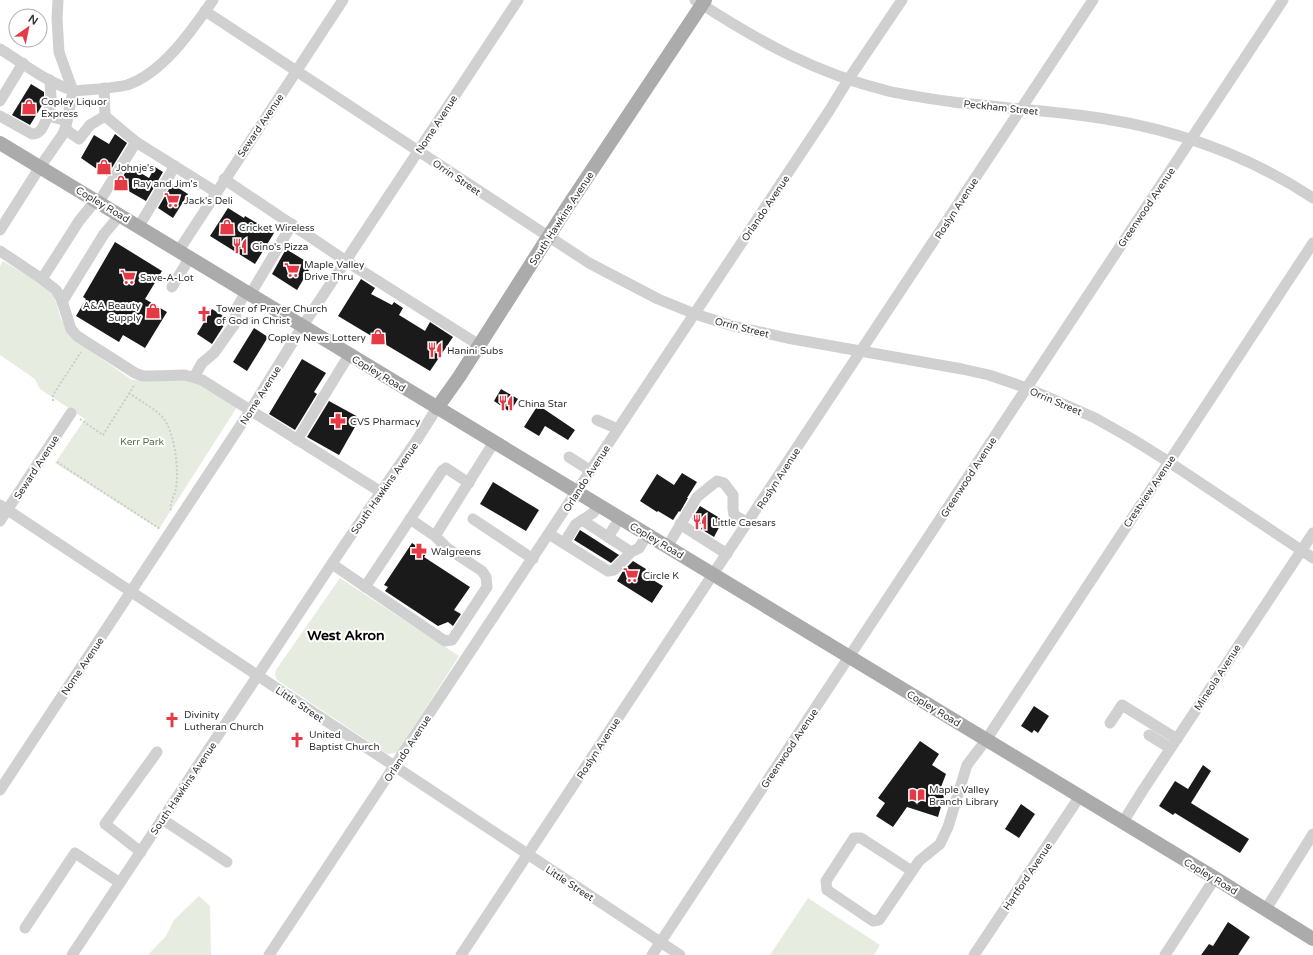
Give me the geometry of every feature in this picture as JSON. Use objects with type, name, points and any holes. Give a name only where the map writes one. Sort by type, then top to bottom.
[{"type":"main road","name":"South Hawkins Avenue","points":[[437,408],[479,346],[701,2]]},
{"type":"main road","name":"Copley Road","points":[[0,143],[1123,822],[1313,939]]},
{"type":"street","points":[[0,230],[63,134],[66,125],[74,91],[60,52],[57,18],[58,0]]},
{"type":"street","points":[[0,49],[50,80],[74,91],[128,84],[160,65],[183,42],[212,0]]},
{"type":"street","name":"Seward Avenue","points":[[172,287],[184,254],[216,192],[343,0]]},
{"type":"street","name":"Nome Avenue","points":[[0,790],[250,411],[302,327],[518,0]]},
{"type":"street","name":"Orlando Avenue","points":[[270,955],[696,314],[848,80],[902,0]]},
{"type":"street","name":"Roslyn Avenue","points":[[461,955],[1093,0]]},
{"type":"street","name":"Greenwood Avenue","points":[[652,955],[1283,0]]},
{"type":"street","name":"Peckham Street","points":[[701,2],[736,27],[766,44],[805,63],[848,80],[916,97],[1124,122],[1153,128],[1192,139],[1230,153],[1299,188],[1313,198]]},
{"type":"street","name":"Orrin Street","points":[[205,11],[549,238],[604,272],[658,299],[696,314],[733,326],[962,369],[1027,388],[1095,418],[1132,439],[1313,558]]},
{"type":"street","points":[[0,101],[23,63]]},
{"type":"street","points":[[0,116],[36,135],[40,132],[48,116],[51,98],[50,80]]},
{"type":"street","points":[[104,88],[105,116],[136,142],[216,192]]},
{"type":"street","points":[[48,116],[66,125],[79,139],[90,124],[105,116]]},
{"type":"street","points":[[42,279],[79,221],[97,201],[136,142]]},
{"type":"street","points":[[139,226],[175,166]]},
{"type":"street","points":[[224,179],[346,261],[479,346]]},
{"type":"street","points":[[62,302],[104,234],[120,215]]},
{"type":"street","points":[[194,377],[202,363],[214,353],[234,325],[236,318],[235,311],[292,224]]},
{"type":"street","name":"Crestview Avenue","points":[[912,871],[862,838],[854,838],[826,881],[827,890],[873,921],[879,920],[919,861],[940,844],[948,827],[967,765],[986,740],[1313,243]]},
{"type":"street","points":[[0,251],[56,290],[62,302],[71,329],[77,336],[135,373],[153,376],[185,374],[194,377],[212,386],[381,492]]},
{"type":"street","points":[[297,440],[349,355]]},
{"type":"street","name":"South Hawkins Avenue","points":[[72,955],[437,408]]},
{"type":"street","name":"Seward Avenue","points":[[0,521],[4,507],[71,413]]},
{"type":"street","points":[[597,420],[618,430]]},
{"type":"street","points":[[435,536],[494,442]]},
{"type":"street","points":[[569,457],[591,471]]},
{"type":"street","points":[[365,587],[446,468],[469,483]]},
{"type":"street","points":[[667,546],[696,498],[717,481],[724,483],[733,495],[734,515],[748,523]]},
{"type":"street","points":[[564,543],[576,524],[588,518],[598,505]]},
{"type":"street","name":"Little Street","points":[[4,507],[394,767],[680,955]]},
{"type":"street","points":[[608,538],[620,518]]},
{"type":"street","points":[[332,564],[445,641],[452,640],[487,587],[486,577],[482,571],[448,548],[435,536],[410,519]]},
{"type":"street","points":[[473,519],[533,559]]},
{"type":"street","points":[[582,520],[631,552]]},
{"type":"street","points":[[680,524],[727,554]]},
{"type":"street","name":"Mineola Avenue","points":[[1123,822],[1170,748],[1313,533]]},
{"type":"street","points":[[549,534],[608,571],[614,570],[631,552],[639,548],[647,535]]},
{"type":"street","points":[[1110,724],[1122,705],[1177,739]]},
{"type":"street","points":[[1149,735],[1170,748]]},
{"type":"street","points":[[141,852],[105,824],[157,752]]},
{"type":"street","name":"Hartford Avenue","points":[[974,955],[1080,796]]},
{"type":"street","points":[[162,819],[227,862]]},
{"type":"street","points":[[1266,910],[1313,834]]},
{"type":"street","points":[[25,928],[75,853],[120,883]]},
{"type":"street","points":[[1165,955],[1215,878]]},
{"type":"path","points":[[53,401],[53,395],[81,352]]},
{"type":"path","points":[[71,413],[103,434],[141,375]]},
{"type":"path","points":[[129,393],[145,403],[163,419],[171,436],[177,464],[176,489],[170,507],[171,511]]},
{"type":"path","points":[[57,462],[160,529]]},
{"type":"green space","name":"Kerr Park","points":[[3,261],[41,284],[54,296],[61,319],[72,338],[132,380],[188,378],[237,407],[159,529],[55,463],[85,419],[40,389],[35,379],[0,355],[0,266]]},
{"type":"green space","points":[[340,578],[459,656],[397,753],[387,754],[277,680],[275,675],[276,670]]},
{"type":"green space","points":[[199,896],[210,906],[211,955],[148,955],[166,936],[174,920]]},
{"type":"green space","points":[[808,898],[880,945],[874,955],[770,955]]},
{"type":"building","name":"Copley Liquor Express","points":[[31,84],[44,92],[44,98],[43,104],[30,125],[12,115]]},
{"type":"building","points":[[115,134],[127,143],[107,176],[81,158],[94,135],[109,144]]},
{"type":"building","points":[[129,166],[149,178],[155,167],[163,172],[146,201],[118,185]]},
{"type":"building","name":"Jack's Deli","points":[[172,184],[188,194],[173,218],[158,208]]},
{"type":"building","points":[[228,208],[274,233],[255,264],[210,236]]},
{"type":"building","points":[[115,242],[162,271],[145,299],[167,312],[145,348],[123,335],[119,342],[76,316],[86,299],[83,297]]},
{"type":"building","name":"Maple Valley Drive Thru","points":[[286,249],[312,265],[297,290],[272,274]]},
{"type":"building","points":[[361,279],[375,288],[371,294],[392,305],[394,302],[403,308],[399,315],[425,331],[430,322],[453,337],[430,371],[338,316]]},
{"type":"building","points":[[212,309],[228,319],[212,344],[197,334]]},
{"type":"building","points":[[254,328],[268,337],[247,371],[233,362]]},
{"type":"building","points":[[302,359],[326,373],[314,392],[317,394],[295,430],[269,414]]},
{"type":"building","points":[[501,389],[518,399],[510,412],[494,401]]},
{"type":"building","points":[[329,401],[360,418],[339,455],[307,437]]},
{"type":"building","points":[[538,405],[575,430],[568,440],[545,426],[539,436],[524,427]]},
{"type":"building","points":[[682,473],[697,482],[680,512],[679,511],[673,520],[640,501],[657,474],[674,485]]},
{"type":"building","points":[[493,482],[539,510],[526,531],[480,504]]},
{"type":"building","points":[[700,506],[723,520],[714,537],[701,529],[703,526],[692,519]]},
{"type":"building","points":[[580,530],[619,555],[611,563],[574,540]]},
{"type":"building","points":[[412,543],[427,553],[424,557],[470,587],[454,610],[461,614],[453,626],[448,622],[438,626],[385,591],[388,587],[384,585]]},
{"type":"building","points":[[633,561],[646,569],[643,574],[663,586],[652,603],[617,581],[623,571]]},
{"type":"building","points":[[1034,706],[1049,716],[1038,733],[1034,730],[1032,733],[1021,726]]},
{"type":"building","points":[[920,741],[939,754],[932,765],[946,774],[941,787],[946,789],[938,817],[907,807],[893,827],[876,816],[885,803],[878,798]]},
{"type":"building","points":[[1203,765],[1211,771],[1191,803],[1249,839],[1240,853],[1175,813],[1173,815],[1159,806],[1175,781],[1188,789]]},
{"type":"building","points":[[1021,804],[1035,814],[1019,838],[1005,829]]},
{"type":"building","points":[[1228,922],[1250,937],[1238,955],[1201,955],[1209,944],[1213,946]]},
{"type":"place","name":"Copley Liquor Express","points":[[29,107]]},
{"type":"place","name":"Johnje's","points":[[104,167]]},
{"type":"place","name":"Ray and Jim's","points":[[121,183]]},
{"type":"place","name":"Jack's Deli","points":[[172,200]]},
{"type":"place","name":"Cricket Wireless","points":[[227,227]]},
{"type":"place","name":"Gino's Pizza","points":[[240,246]]},
{"type":"place","name":"Maple Valley Drive Thru","points":[[292,270]]},
{"type":"place","name":"Save-A-Lot","points":[[128,277]]},
{"type":"place","name":"A&A Beauty Supply","points":[[153,311]]},
{"type":"place","name":"Tower of Prayer Church of God in Christ","points":[[204,314]]},
{"type":"place","name":"Copley News Lottery","points":[[378,337]]},
{"type":"place","name":"Hanini Subs","points":[[435,350]]},
{"type":"place","name":"China Star","points":[[506,403]]},
{"type":"place","name":"CVS Pharmacy","points":[[338,421]]},
{"type":"place","name":"Little Caesars","points":[[700,522]]},
{"type":"place","name":"Walgreens","points":[[419,551]]},
{"type":"place","name":"Circle K","points":[[631,575]]},
{"type":"place","name":"Divinity Lutheran Church","points":[[172,720]]},
{"type":"place","name":"United Baptist Church","points":[[297,740]]},
{"type":"place","name":"Maple Valley Branch Library","points":[[917,795]]},
{"type":"district","name":"West Akron","points":[[346,635]]}]
